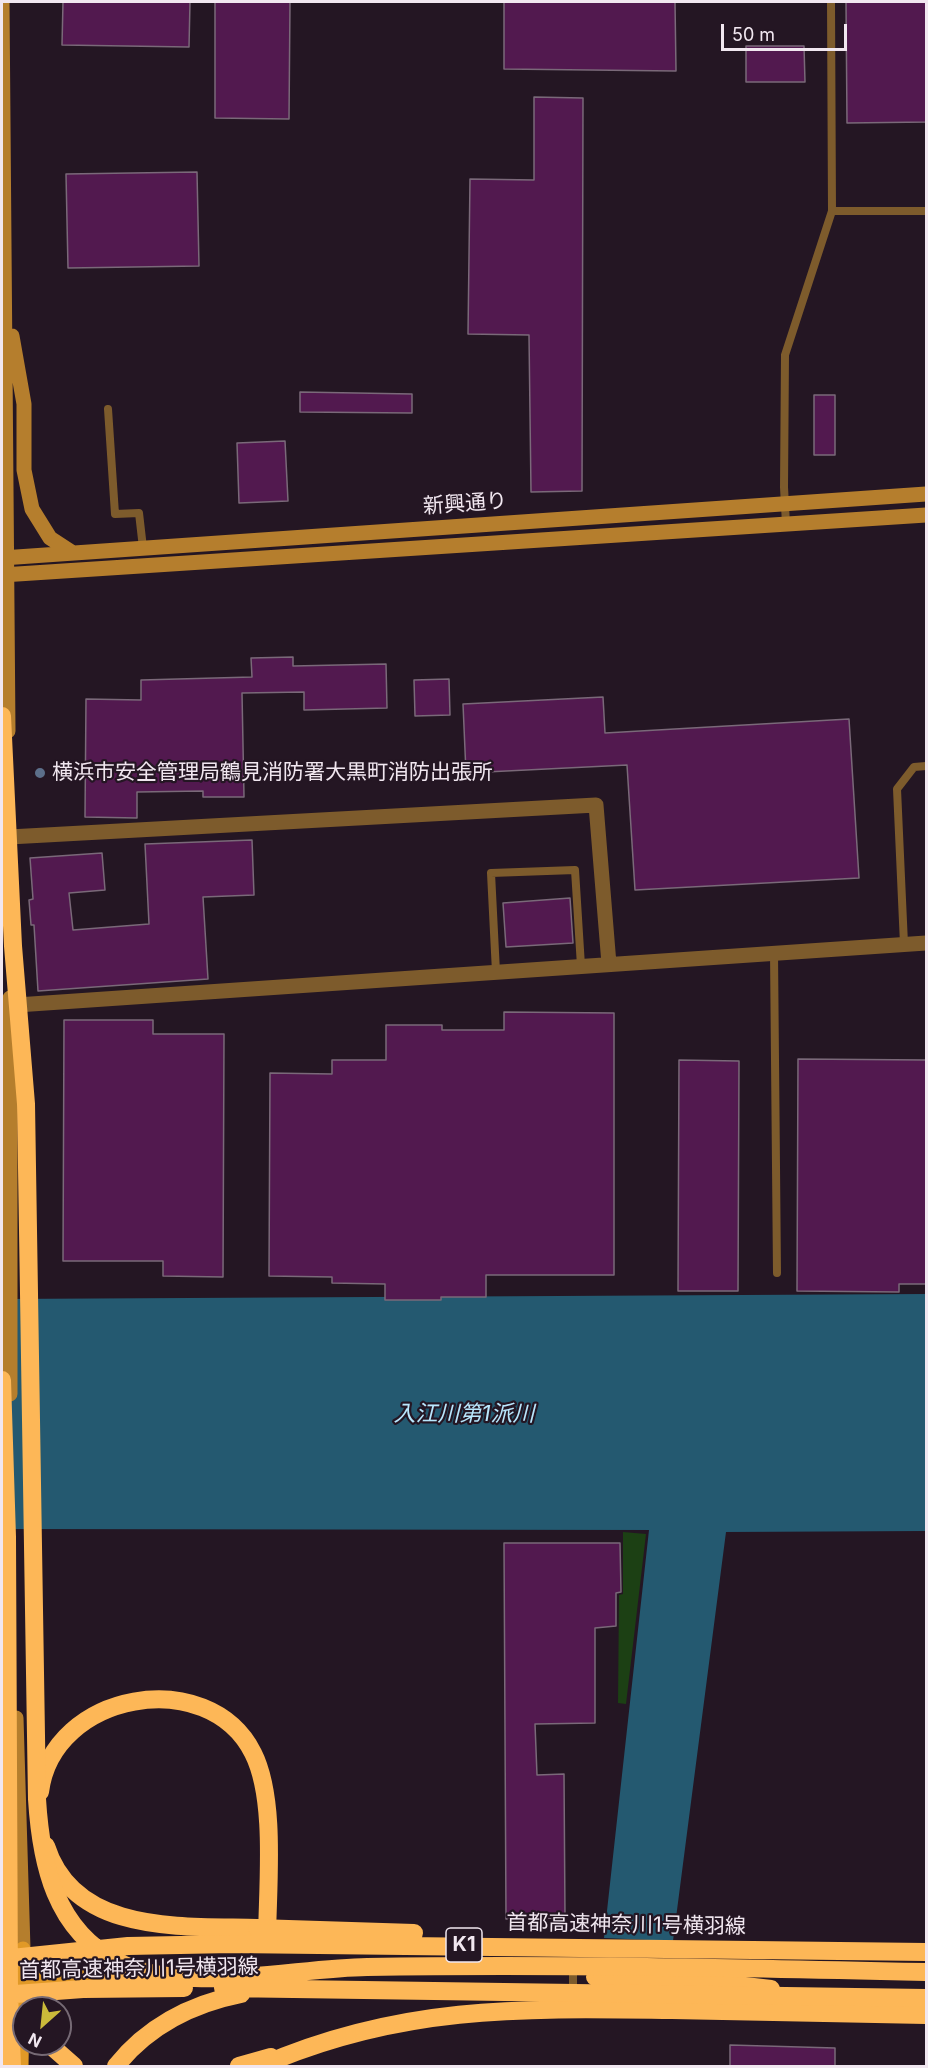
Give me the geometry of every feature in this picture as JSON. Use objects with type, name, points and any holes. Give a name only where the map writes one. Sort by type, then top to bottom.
[{"type":"highway","points":[[2,716],[13,946],[26,1104],[37,1799],[41,1848],[49,1880],[67,1916],[93,1945],[118,1962],[157,1975],[216,1978],[346,1968],[588,1966],[927,1972]]},
{"type":"highway","points":[[2,1380],[7,1537],[9,1992],[12,2067]]},
{"type":"highway","points":[[267,1953],[266,1796],[259,1766],[244,1739],[218,1718],[188,1704],[155,1699],[125,1703],[84,1722],[57,1748],[41,1779],[40,1822],[48,1851],[62,1877],[86,1900],[115,1915],[157,1924],[414,1933],[525,1946]]},
{"type":"highway","points":[[2,1932],[23,1996]]},
{"type":"highway","name":"首都高速神奈川1号横羽線","points":[[2,1959],[128,1946],[179,1945],[525,1946],[927,1952]]},
{"type":"highway","points":[[116,2067],[151,2031],[168,2020],[208,2002],[286,1986],[477,1968]]},
{"type":"highway","points":[[111,1975],[292,1974],[658,1978],[830,1996]]},
{"type":"highway","name":"首都高速神奈川1号横羽線","points":[[2,1995],[83,1989],[208,1988],[927,1998]]},
{"type":"highway","points":[[239,2067],[325,2041],[404,2021],[454,2013],[525,2009],[927,2015]]},
{"type":"highway","points":[[261,2067],[325,2041]]},
{"type":"highway","points":[[62,2056],[74,2067]]},
{"type":"main road","points":[[21,2067],[23,1948]]},
{"type":"main road","points":[[2,1949],[267,1953]]},
{"type":"main road","points":[[2,1980],[111,1975]]},
{"type":"street","points":[[2,2],[4,575],[9,837],[6,1006],[11,1533],[23,1948]]},
{"type":"street","points":[[4,295],[24,404],[24,471],[32,509],[50,538],[73,553]]},
{"type":"street","name":"新興通り","points":[[4,558],[927,494]]},
{"type":"street","name":"新興通り","points":[[4,575],[927,515]]},
{"type":"street","points":[[9,837],[596,805],[609,964]]},
{"type":"street","points":[[6,1006],[927,943]]},
{"type":"lane","points":[[786,524],[784,503],[785,356],[832,211],[831,2]]},
{"type":"lane","points":[[832,211],[927,210]]},
{"type":"lane","points":[[108,410],[114,514],[139,513],[143,548]]},
{"type":"lane","points":[[904,944],[897,789],[914,767],[927,766]]},
{"type":"lane","points":[[496,972],[490,873],[575,870],[581,966]]},
{"type":"lane","points":[[774,953],[777,1273]]},
{"type":"lane","points":[[111,1975],[142,1981],[573,1988],[574,1956],[267,1953]]},
{"type":"green space","points":[[623,1532],[646,1534],[626,1704],[618,1703],[619,1595],[623,1594]]},
{"type":"water","name":"入江川第1派川","points":[[926,1294],[926,1531],[726,1532],[673,1941],[604,1938],[649,1530],[2,1529],[2,1299]]},
{"type":"building","points":[[63,2],[190,2],[189,47],[62,45]]},
{"type":"building","points":[[215,2],[290,2],[289,119],[215,118]]},
{"type":"building","points":[[504,2],[675,2],[676,71],[504,69]]},
{"type":"building","points":[[846,2],[927,2],[927,122],[847,123]]},
{"type":"building","points":[[746,46],[804,46],[805,82],[746,82]]},
{"type":"building","points":[[534,97],[583,98],[582,491],[531,492],[529,335],[468,334],[470,179],[534,180]]},
{"type":"building","points":[[197,172],[199,266],[68,268],[66,174]]},
{"type":"building","points":[[300,392],[412,394],[412,413],[300,412]]},
{"type":"building","points":[[814,395],[835,395],[835,455],[814,455]]},
{"type":"building","points":[[285,441],[288,501],[239,503],[237,443]]},
{"type":"building","points":[[293,657],[293,666],[386,664],[387,708],[304,710],[304,692],[242,693],[244,797],[203,797],[203,791],[137,792],[137,818],[85,817],[86,699],[141,700],[141,680],[252,677],[251,658]]},
{"type":"building","points":[[449,679],[450,715],[415,716],[414,680]]},
{"type":"building","points":[[603,697],[605,733],[849,719],[859,878],[635,890],[627,765],[466,773],[463,704]]},
{"type":"building","points":[[252,840],[254,895],[203,897],[208,979],[38,991],[34,925],[31,925],[29,900],[33,899],[30,858],[102,853],[105,890],[69,893],[73,930],[149,924],[145,844]]},
{"type":"building","points":[[570,898],[573,943],[506,947],[503,903]]},
{"type":"building","points":[[504,1012],[614,1013],[614,1275],[486,1275],[486,1297],[441,1297],[441,1300],[385,1300],[385,1284],[332,1283],[332,1277],[269,1276],[270,1073],[332,1074],[332,1060],[386,1060],[386,1025],[442,1025],[442,1030],[504,1030]]},
{"type":"building","points":[[64,1020],[153,1020],[153,1034],[224,1034],[223,1277],[163,1276],[163,1261],[63,1261]]},
{"type":"building","points":[[798,1059],[927,1060],[927,1284],[899,1284],[899,1292],[797,1291]]},
{"type":"building","points":[[679,1060],[739,1061],[738,1291],[678,1291]]},
{"type":"building","points":[[504,1543],[620,1543],[621,1592],[616,1593],[616,1626],[595,1628],[595,1723],[535,1724],[537,1775],[564,1774],[565,1918],[506,1919]]},
{"type":"building","points":[[730,2045],[835,2048],[835,2067],[730,2067]]},
{"type":"place","name":"横浜市安全管理局鶴見消防署大黒町消防出張所","points":[[40,773]]}]
